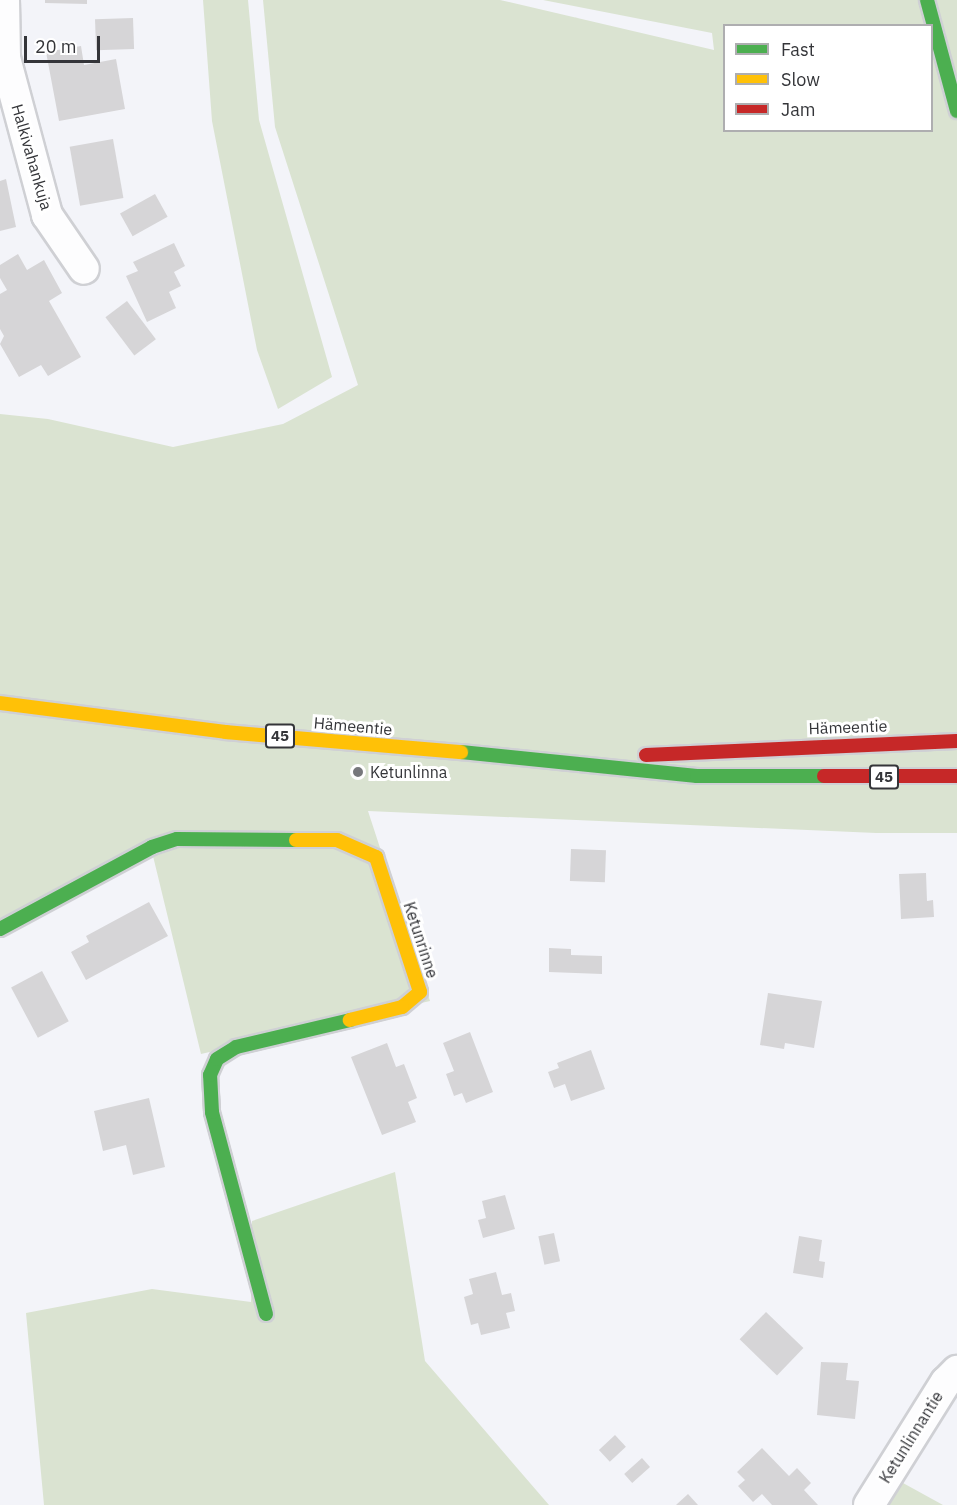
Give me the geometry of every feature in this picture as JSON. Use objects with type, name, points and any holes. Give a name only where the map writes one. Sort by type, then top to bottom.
[{"type":"main road","points":[[927,0],[957,111]]},
{"type":"main road","name":"Hämeentie","points":[[0,703],[226,732],[560,760],[697,776],[957,776]]},
{"type":"main road","name":"Hämeentie","points":[[560,760],[854,742],[957,741]]},
{"type":"main road","name":"Ketunrinne","points":[[0,928],[152,847],[177,839],[338,840],[376,857],[420,992],[402,1007],[236,1047],[217,1059],[210,1075],[212,1112],[267,1314]]},
{"type":"street","name":"Halkivahankuja","points":[[4,0],[5,58],[47,215],[84,269]]},
{"type":"street","name":"Ketunlinnantie","points":[[869,1505],[946,1382],[957,1371]]},
{"type":"green space","points":[[203,0],[248,0],[259,120],[332,377],[278,409],[257,350],[212,121]]},
{"type":"green space","points":[[263,0],[500,0],[714,50],[712,33],[543,0],[957,0],[957,833],[876,833],[368,811],[430,1001],[201,1054],[153,856],[0,935],[0,414],[48,419],[173,447],[283,424],[358,385],[275,127]]},
{"type":"green space","points":[[395,1172],[425,1361],[549,1505],[44,1505],[26,1313],[152,1289],[251,1302],[252,1221]]},
{"type":"green space","points":[[903,1483],[943,1505],[887,1505]]},
{"type":"building","points":[[45,0],[87,0],[87,4],[45,3]]},
{"type":"building","points":[[133,18],[134,49],[96,50],[95,19]]},
{"type":"building","points":[[81,46],[84,65],[116,59],[125,109],[59,121],[46,52]]},
{"type":"building","points":[[113,139],[123,198],[80,206],[70,147]]},
{"type":"building","points":[[6,179],[16,227],[0,231],[0,181]]},
{"type":"building","points":[[155,194],[168,217],[133,236],[120,213]]},
{"type":"building","points":[[174,243],[185,266],[174,272],[181,286],[169,292],[176,308],[147,322],[126,276],[138,271],[133,262]]},
{"type":"building","points":[[18,254],[27,270],[44,260],[62,293],[49,301],[81,357],[48,376],[41,365],[19,377],[0,344],[4,336],[0,329],[0,294],[7,290],[0,278],[0,265]]},
{"type":"building","points":[[127,301],[156,339],[134,356],[105,317]]},
{"type":"building","points":[[571,849],[606,850],[605,882],[570,881]]},
{"type":"building","points":[[926,873],[927,901],[933,900],[934,917],[901,919],[899,874]]},
{"type":"building","points":[[149,902],[168,936],[86,980],[71,952],[89,942],[86,936]]},
{"type":"building","points":[[549,948],[571,949],[571,955],[602,956],[602,974],[549,972]]},
{"type":"building","points":[[42,971],[69,1021],[38,1038],[11,987]]},
{"type":"building","points":[[768,993],[822,1001],[814,1048],[785,1043],[784,1049],[760,1045]]},
{"type":"building","points":[[470,1032],[493,1092],[466,1103],[462,1093],[454,1096],[446,1074],[454,1071],[443,1043]]},
{"type":"building","points":[[387,1043],[396,1067],[404,1064],[417,1098],[408,1102],[416,1122],[382,1135],[351,1057]]},
{"type":"building","points":[[591,1050],[605,1089],[571,1101],[565,1084],[554,1088],[548,1072],[559,1068],[557,1063]]},
{"type":"building","points":[[149,1098],[165,1167],[133,1175],[126,1145],[103,1151],[94,1111]]},
{"type":"building","points":[[505,1195],[515,1229],[483,1238],[478,1220],[486,1218],[482,1201]]},
{"type":"building","points":[[554,1233],[560,1261],[544,1265],[538,1236]]},
{"type":"building","points":[[799,1236],[822,1240],[819,1261],[825,1262],[823,1278],[793,1273]]},
{"type":"building","points":[[496,1272],[502,1295],[511,1293],[515,1311],[506,1313],[510,1328],[481,1335],[478,1323],[471,1325],[464,1297],[473,1294],[469,1279]]},
{"type":"building","points":[[766,1312],[803,1348],[777,1375],[740,1339]]},
{"type":"building","points":[[821,1362],[848,1363],[846,1380],[859,1381],[855,1419],[817,1415]]},
{"type":"building","points":[[615,1435],[626,1447],[610,1462],[599,1450]]},
{"type":"building","points":[[762,1448],[789,1476],[797,1468],[811,1483],[804,1490],[818,1505],[772,1505],[762,1494],[753,1502],[738,1486],[745,1480],[737,1472]]},
{"type":"building","points":[[642,1458],[650,1467],[632,1483],[624,1474]]},
{"type":"building","points":[[688,1494],[698,1505],[676,1505]]},
{"type":"traffic: fast","points":[[927,0],[957,111]]},
{"type":"traffic: fast","points":[[461,752],[697,776],[824,776]]},
{"type":"traffic: fast","points":[[0,929],[152,847],[177,839],[296,840]]},
{"type":"traffic: fast","points":[[266,1314],[212,1112],[210,1075],[217,1059],[236,1047],[350,1020]]},
{"type":"traffic: slow","points":[[0,703],[226,732],[461,752]]},
{"type":"traffic: slow","points":[[296,840],[337,840],[376,857],[420,992],[402,1007],[350,1020]]},
{"type":"traffic: jam","points":[[646,755],[957,741]]},
{"type":"traffic: jam","points":[[824,776],[957,776]]},
{"type":"place","name":"Ketunlinna","points":[[358,772]]}]
